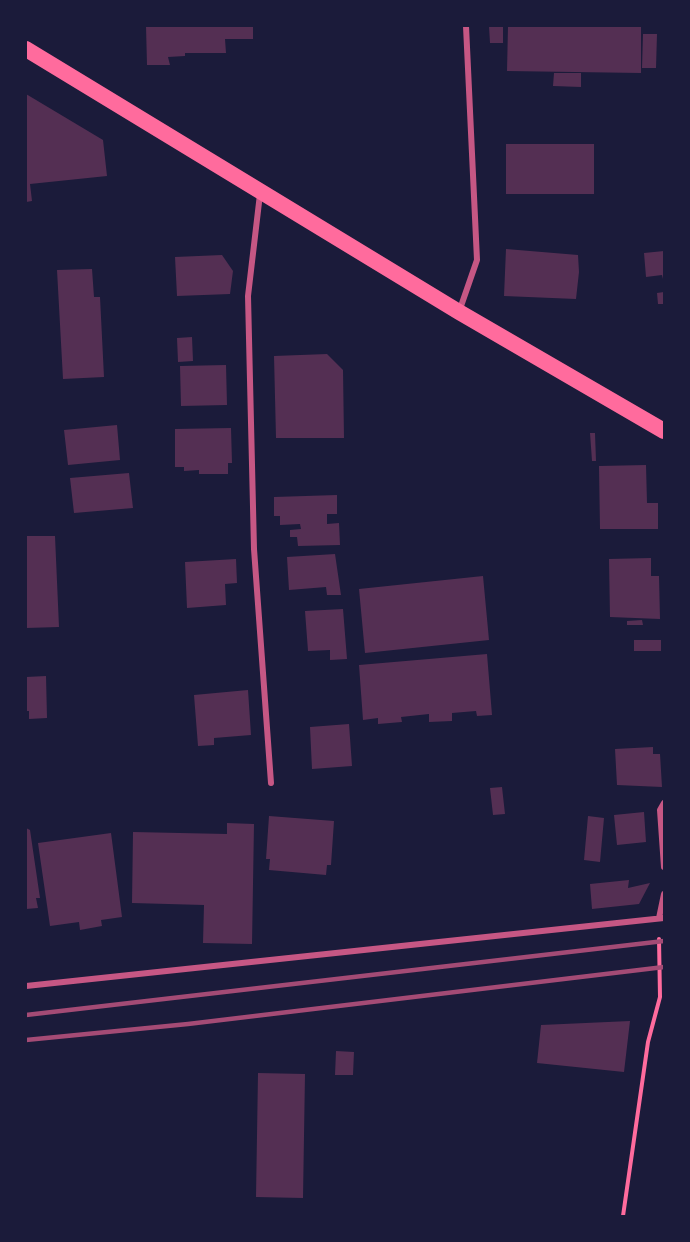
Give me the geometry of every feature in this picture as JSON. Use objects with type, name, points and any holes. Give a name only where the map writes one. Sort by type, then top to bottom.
[{"type":"highway","points":[[26,49],[260,193],[664,431]]},
{"type":"street","points":[[459,312],[477,260],[466,26]]},
{"type":"street","points":[[260,193],[248,296],[254,549],[271,783]]},
{"type":"street","points":[[664,803],[660,810],[664,867]]},
{"type":"street","points":[[26,986],[662,918],[664,894]]},
{"type":"path","points":[[623,1216],[648,1042],[660,997],[662,918]]},
{"type":"building","points":[[146,26],[253,26],[253,39],[225,39],[226,53],[185,53],[185,56],[168,57],[170,65],[147,65]]},
{"type":"building","points":[[489,26],[503,26],[503,43],[490,43]]},
{"type":"building","points":[[508,26],[641,26],[641,73],[507,71]]},
{"type":"building","points":[[643,34],[657,34],[656,68],[642,68]]},
{"type":"building","points":[[554,73],[581,73],[581,87],[553,86]]},
{"type":"building","points":[[26,94],[103,140],[107,176],[30,184],[32,201],[26,202]]},
{"type":"building","points":[[506,144],[594,144],[594,194],[506,194]]},
{"type":"building","points":[[506,249],[578,255],[576,299],[504,296]]},
{"type":"building","points":[[664,251],[664,283],[662,275],[646,277],[644,253]]},
{"type":"building","points":[[222,255],[233,271],[230,294],[177,296],[175,257]]},
{"type":"building","points":[[92,269],[94,297],[100,297],[104,377],[63,379],[57,270]]},
{"type":"building","points":[[664,292],[664,304],[658,304],[657,293]]},
{"type":"building","points":[[192,337],[193,361],[178,362],[177,338]]},
{"type":"building","points":[[327,354],[343,370],[344,438],[276,438],[274,356]]},
{"type":"building","points":[[226,365],[227,405],[181,406],[180,366]]},
{"type":"building","points":[[117,425],[120,460],[68,465],[64,430]]},
{"type":"building","points":[[231,428],[232,463],[228,463],[228,474],[199,474],[199,470],[184,471],[184,467],[175,467],[175,429]]},
{"type":"building","points":[[590,433],[595,433],[596,461],[592,461]]},
{"type":"building","points":[[646,465],[647,503],[658,503],[658,529],[600,529],[599,466]]},
{"type":"building","points":[[129,473],[133,508],[74,513],[70,478]]},
{"type":"building","points":[[337,495],[337,514],[327,514],[327,524],[339,523],[340,545],[298,546],[297,537],[290,537],[290,530],[301,529],[300,524],[280,525],[280,516],[274,516],[274,497]]},
{"type":"building","points":[[26,536],[55,536],[59,627],[26,628]]},
{"type":"building","points":[[335,554],[341,595],[327,595],[326,587],[289,590],[287,557]]},
{"type":"building","points":[[651,558],[651,576],[659,576],[660,619],[610,617],[609,559]]},
{"type":"building","points":[[236,559],[237,583],[225,584],[226,605],[187,608],[185,562]]},
{"type":"building","points":[[483,576],[489,640],[365,653],[359,589]]},
{"type":"building","points":[[343,609],[347,659],[330,660],[330,650],[308,651],[305,611]]},
{"type":"building","points":[[642,620],[643,625],[627,625],[627,621]]},
{"type":"building","points":[[634,640],[661,640],[661,651],[634,651]]},
{"type":"building","points":[[487,654],[492,715],[477,716],[476,711],[452,713],[452,721],[429,722],[429,714],[401,717],[402,722],[378,724],[378,718],[363,720],[359,665]]},
{"type":"building","points":[[46,676],[47,718],[29,719],[29,711],[26,711],[26,677]]},
{"type":"building","points":[[248,690],[251,735],[214,738],[214,745],[198,746],[194,695]]},
{"type":"building","points":[[349,724],[352,766],[312,769],[310,727]]},
{"type":"building","points":[[653,747],[653,754],[660,754],[662,787],[617,785],[615,749]]},
{"type":"building","points":[[502,787],[505,814],[493,815],[490,788]]},
{"type":"building","points":[[644,812],[646,842],[617,845],[614,815]]},
{"type":"building","points":[[269,816],[334,821],[331,865],[327,865],[326,875],[269,870],[270,859],[266,859]]},
{"type":"building","points":[[588,816],[604,818],[600,862],[584,860]]},
{"type":"building","points":[[227,823],[254,824],[252,944],[203,943],[204,905],[132,903],[133,832],[227,834]]},
{"type":"building","points":[[26,828],[30,830],[40,898],[36,898],[38,908],[26,909]]},
{"type":"building","points":[[111,833],[122,917],[101,920],[102,926],[80,930],[79,922],[50,926],[38,843]]},
{"type":"building","points":[[629,880],[628,888],[650,883],[639,904],[592,909],[590,884]]},
{"type":"building","points":[[630,1021],[624,1072],[537,1063],[541,1025]]},
{"type":"building","points":[[336,1051],[354,1052],[353,1075],[335,1075]]},
{"type":"building","points":[[258,1073],[305,1074],[303,1198],[256,1197]]},
{"type":"railway","points":[[26,1015],[664,941]]},
{"type":"railway","points":[[26,1040],[188,1024],[664,967]]}]
